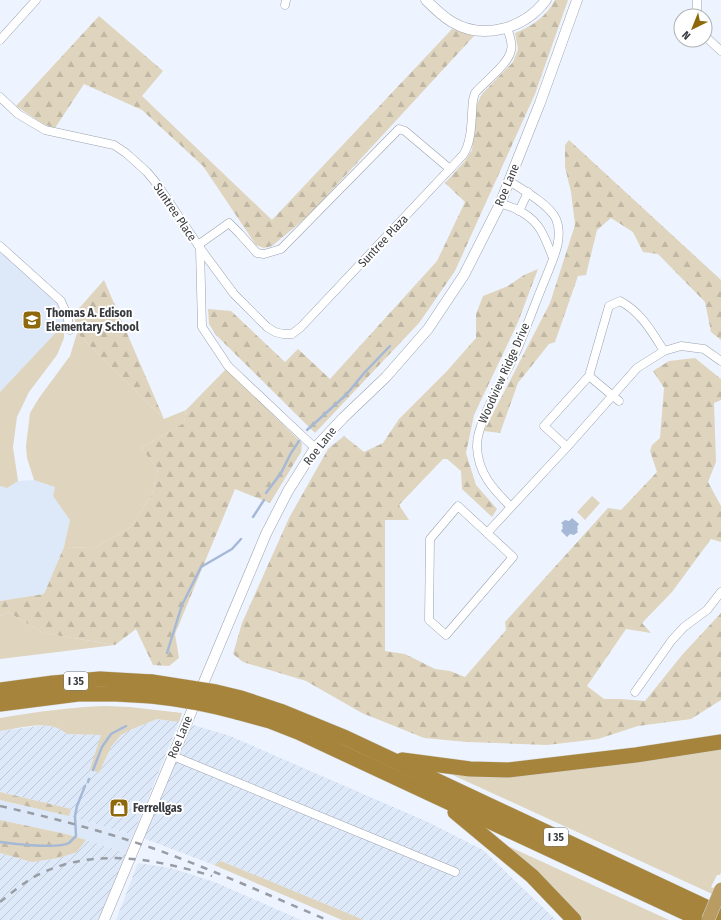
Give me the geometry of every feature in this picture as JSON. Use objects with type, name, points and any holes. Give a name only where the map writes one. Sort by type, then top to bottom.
[{"type":"highway","name":"I 35","points":[[0,690],[53,683],[100,680],[152,689],[178,698],[210,704],[239,705],[280,710],[391,759],[721,914]]},
{"type":"highway","name":"I 35","points":[[0,704],[78,694],[116,694],[152,689]]},
{"type":"highway","name":"I 35","points":[[239,705],[270,721],[298,732],[701,920]]},
{"type":"highway","points":[[391,759],[470,768],[508,770],[636,755],[720,742]]},
{"type":"highway","points":[[437,798],[532,876],[574,920]]},
{"type":"highway","points":[[708,920],[721,890]]},
{"type":"street","points":[[0,40],[36,0]]},
{"type":"street","points":[[426,0],[453,22],[464,27],[486,31],[507,28],[518,24],[537,11],[546,0]]},
{"type":"street","name":"Roe Lane","points":[[104,920],[266,534],[288,491],[315,448],[343,418],[386,377],[428,328],[464,275],[500,204],[540,103],[577,0]]},
{"type":"street","name":"Suntree Plaza","points":[[199,246],[234,294],[268,327],[275,332],[292,334],[301,327],[450,169],[467,149],[475,93],[509,57],[512,49],[507,28]]},
{"type":"street","points":[[713,44],[721,51]]},
{"type":"street","name":"Suntree Place","points":[[0,97],[18,114],[46,130],[114,145],[126,153],[158,184],[199,246],[202,327],[228,366],[315,448]]},
{"type":"street","points":[[199,246],[229,223],[257,253],[264,254],[281,249],[399,129],[405,131],[450,169]]},
{"type":"street","name":"Woodview Ridge Drive","points":[[509,181],[528,192],[544,204],[556,218],[559,238],[553,258],[517,350],[478,431],[477,447],[479,461],[485,478],[510,506]]},
{"type":"street","points":[[519,211],[528,192]]},
{"type":"street","points":[[500,204],[506,205],[526,214],[539,228],[553,258]]},
{"type":"street","points":[[0,246],[61,301],[67,315],[70,330]]},
{"type":"street","points":[[567,447],[544,426],[589,376],[609,306],[620,301],[628,306],[647,324],[664,351]]},
{"type":"street","points":[[487,533],[510,506],[616,398],[637,368],[664,351],[681,346],[704,350],[721,361]]},
{"type":"street","points":[[589,376],[616,398]]},
{"type":"street","points":[[458,506],[487,533],[513,557],[446,635],[429,620],[430,539],[458,506]]},
{"type":"street","points":[[635,692],[672,640],[684,627],[707,610],[721,592]]},
{"type":"street","points":[[173,756],[455,872]]},
{"type":"shaded area","name":"Thomas A. Edison Elementary School","points":[[0,252],[57,303],[64,317],[64,324],[0,392]]},
{"type":"shaded area","points":[[34,480],[55,487],[53,496],[70,520],[64,547],[44,594],[0,601],[0,486],[7,488],[18,481]]},
{"type":"shaded area","points":[[157,719],[179,722],[133,835],[69,816],[70,809],[0,792],[0,731],[46,725],[62,729],[67,734],[102,735],[90,769],[99,773],[111,747],[121,735]]},
{"type":"shaded area","points":[[190,724],[230,736],[430,823],[483,850],[556,920],[364,920],[221,861],[214,865],[143,838]]},
{"type":"shaded area","points":[[0,800],[69,816],[133,835],[126,853],[66,834],[0,820]]},
{"type":"shaded area","points":[[86,840],[126,853],[98,920],[0,920],[0,853],[32,862],[59,858],[77,852]]},
{"type":"shaded area","points":[[138,863],[171,868],[217,883],[301,920],[116,920]]},
{"type":"green space","points":[[555,0],[568,0],[535,94],[455,271],[419,323],[315,433],[216,335],[209,324],[208,309],[231,311],[285,362],[298,349],[330,379],[437,261],[465,202],[445,183],[465,161],[472,150],[477,104],[482,94],[513,62],[518,49],[515,33],[527,28],[543,16]]},
{"type":"green space","points":[[99,16],[163,71],[142,96],[272,220],[452,29],[474,36],[308,216],[272,246],[264,248],[256,245],[203,166],[142,110],[84,84],[55,128],[43,124],[16,106]]},
{"type":"green space","points":[[569,140],[721,280],[721,340],[711,332],[705,302],[658,254],[643,252],[633,232],[611,218],[597,230],[586,275],[578,276],[555,342],[549,344],[518,383],[500,433],[484,431],[550,303],[575,225],[571,192],[565,167],[565,145]]},
{"type":"green space","points":[[538,269],[518,322],[474,415],[466,453],[476,485],[497,509],[492,517],[462,489],[461,471],[447,459],[443,459],[399,505],[409,520],[385,520],[385,651],[405,654],[435,669],[450,671],[465,677],[506,630],[505,622],[608,508],[621,510],[657,472],[650,451],[652,445],[660,438],[664,388],[653,371],[669,361],[695,358],[721,379],[721,400],[714,403],[716,462],[708,482],[721,506],[721,542],[711,539],[672,592],[642,623],[651,633],[626,629],[587,686],[604,699],[645,701],[682,655],[721,613],[721,700],[691,719],[638,726],[598,739],[547,745],[467,742],[424,738],[362,713],[306,681],[243,662],[233,654],[242,623],[289,518],[328,449],[344,436],[364,452],[383,443],[399,419],[447,371],[476,338],[476,314],[483,296],[508,286],[524,275]]},
{"type":"green space","points":[[104,280],[164,419],[77,333],[74,314]]},
{"type":"green space","points":[[64,324],[64,338],[57,355],[29,392],[17,417],[13,447],[18,481],[7,488],[0,486],[0,392]]},
{"type":"green space","points":[[77,333],[164,419],[186,410],[184,423],[141,448],[158,469],[152,494],[131,527],[94,548],[64,547],[70,520],[53,496],[55,487],[34,480],[27,458],[26,446],[30,413],[39,398],[70,356]]},
{"type":"green space","points":[[226,369],[302,443],[301,452],[270,503],[235,489],[175,634],[179,658],[169,666],[153,665],[136,629],[115,645],[43,633],[8,612],[0,616],[0,601],[44,594],[64,547],[94,548],[131,527],[152,494],[158,469],[141,448],[184,423],[186,410]]},
{"type":"green space","points":[[592,496],[600,503],[585,520],[577,512]]},
{"type":"green space","points":[[8,612],[43,633],[115,645],[0,659],[0,616]]},
{"type":"green space","points":[[79,707],[130,707],[182,713],[179,722],[157,719],[121,735],[111,747],[99,773],[90,769],[101,735],[67,734],[60,729],[44,725],[26,726],[0,731],[0,718]]},
{"type":"green space","points":[[721,749],[721,872],[720,875],[717,875],[711,887],[721,891],[721,898],[444,771]]},
{"type":"green space","points":[[0,792],[71,809],[69,816],[0,800]]},
{"type":"green space","points":[[0,820],[66,834],[68,846],[66,851],[59,858],[32,862],[0,853]]},
{"type":"green space","points":[[66,834],[86,840],[77,852],[59,858],[65,852],[67,847]]},
{"type":"green space","points":[[510,847],[669,920],[583,920],[509,850]]},
{"type":"green space","points":[[221,861],[364,920],[342,920],[214,865]]},
{"type":"water","points":[[572,518],[579,524],[577,527],[578,532],[574,535],[570,534],[567,537],[561,531],[563,525],[561,523],[565,520],[569,521]]},
{"type":"waterway","points":[[307,430],[346,395],[365,372],[390,346]]},
{"type":"waterway","points":[[266,493],[281,473],[299,441]]},
{"type":"waterway","points":[[253,517],[264,500]]},
{"type":"waterway","points":[[167,653],[182,605],[201,567],[232,549],[241,539]]},
{"type":"waterway","points":[[93,770],[102,747],[111,734],[126,726]]},
{"type":"waterway","points":[[0,842],[46,846],[63,845],[69,843],[76,836],[75,816],[77,806],[85,786]]},
{"type":"railway","points":[[0,806],[80,826],[158,850],[222,875],[327,920]]},
{"type":"railway","points":[[0,902],[32,878],[54,868],[76,862],[99,859],[121,858],[144,860],[167,864],[212,876]]},
{"type":"place","name":"Thomas A. Edison Elementary School","points":[[32,320]]},
{"type":"place","name":"Ferrellgas","points":[[119,808]]}]
